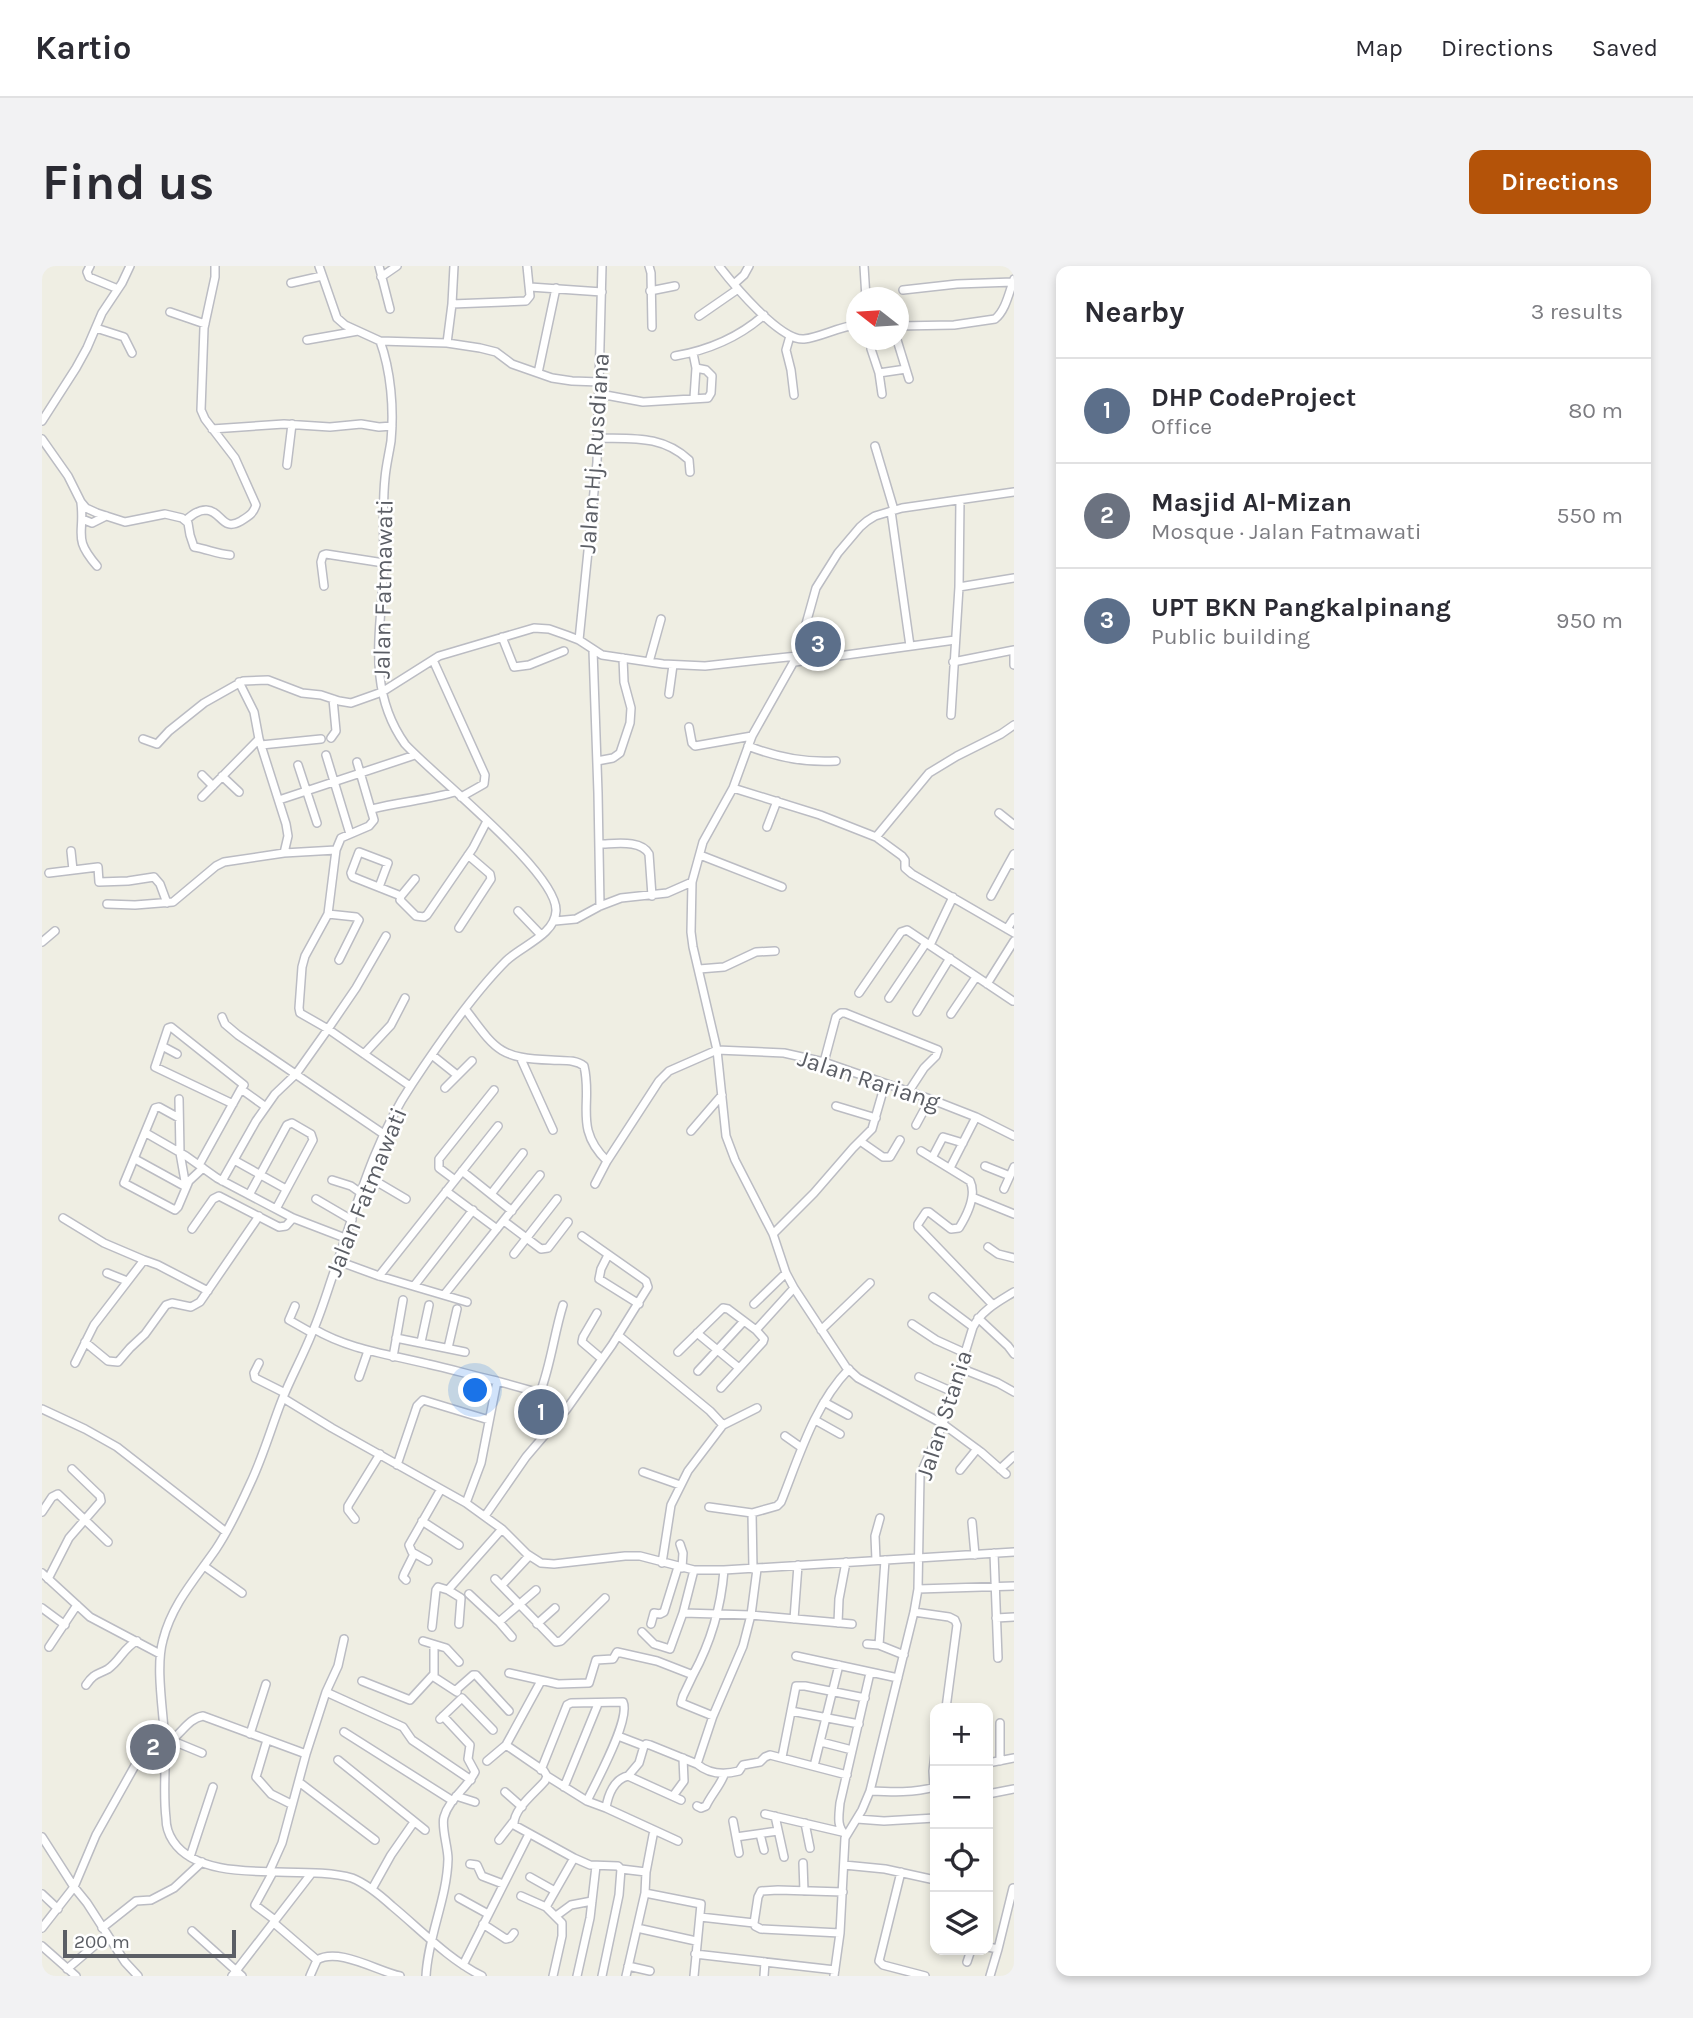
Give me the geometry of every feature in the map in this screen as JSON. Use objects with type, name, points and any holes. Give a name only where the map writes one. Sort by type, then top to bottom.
[{"type":"street","points":[[90,266],[87,272],[89,277],[118,289]]},
{"type":"street","points":[[42,421],[76,368],[102,313],[130,266]]},
{"type":"street","points":[[42,439],[68,475],[81,502],[91,511],[125,522],[164,514],[186,520],[202,510],[208,510],[226,523],[235,524],[250,515],[256,508],[256,501],[235,458],[201,410],[205,324],[215,266]]},
{"type":"street","points":[[319,266],[337,318],[345,325],[380,341],[447,343],[496,352],[512,364],[552,378],[600,382]]},
{"type":"street","points":[[379,266],[390,309]]},
{"type":"street","points":[[381,277],[397,266]]},
{"type":"street","points":[[447,343],[454,266]]},
{"type":"street","points":[[452,304],[526,301],[530,296],[527,266]]},
{"type":"street","name":"Jalan Hj. Rusdiana","points":[[579,640],[598,439],[602,266]]},
{"type":"street","points":[[649,266],[652,327]]},
{"type":"street","points":[[719,266],[764,315],[790,336],[806,339],[846,327]]},
{"type":"street","points":[[699,316],[736,287],[749,266]]},
{"type":"street","points":[[864,266],[865,287]]},
{"type":"street","points":[[291,283],[322,276]]},
{"type":"street","points":[[909,289],[1013,281],[1005,304],[995,319],[954,325],[909,326]]},
{"type":"street","points":[[650,290],[676,286]]},
{"type":"street","points":[[530,287],[602,292]]},
{"type":"street","points":[[538,373],[556,288]]},
{"type":"street","points":[[170,312],[205,324]]},
{"type":"street","points":[[676,356],[730,340],[764,315]]},
{"type":"street","points":[[96,328],[124,337],[132,353]]},
{"type":"street","points":[[307,340],[358,331]]},
{"type":"street","points":[[790,336],[786,350],[794,395]]},
{"type":"street","name":"Jalan Fatmawati","points":[[380,341],[388,368],[392,426],[383,501],[384,564],[378,660],[382,692],[398,734],[415,755],[487,821],[547,886],[556,903],[555,921],[507,960],[410,1086],[367,1176],[313,1331],[284,1396],[253,1478],[226,1532],[173,1613],[160,1654],[164,1735],[169,1742],[166,1826],[183,1852],[202,1862],[231,1869],[334,1874],[351,1878],[372,1889],[463,1965],[482,1976]]},
{"type":"street","points":[[871,350],[882,394]]},
{"type":"street","points":[[900,350],[909,379]]},
{"type":"street","points":[[693,353],[696,368],[694,398]]},
{"type":"street","points":[[600,394],[643,402],[708,398],[712,383],[709,373],[696,368]]},
{"type":"street","points":[[878,373],[906,369]]},
{"type":"street","points":[[212,429],[292,424],[330,427],[361,424],[392,426]]},
{"type":"street","points":[[287,465],[292,424]]},
{"type":"street","points":[[598,439],[639,439],[665,443],[689,460],[690,472]]},
{"type":"street","points":[[875,446],[893,510],[910,646]]},
{"type":"street","points":[[1014,492],[893,510],[876,516],[860,527],[838,553],[824,573],[811,602],[796,659],[752,736],[733,788],[708,833],[692,882],[691,932],[717,1050],[726,1136],[735,1160],[773,1234],[794,1288],[849,1369],[867,1384],[943,1424],[1003,1471],[1014,1456]]},
{"type":"street","points":[[951,715],[959,587],[960,500]]},
{"type":"street","points":[[81,502],[82,545],[97,566]]},
{"type":"street","points":[[82,519],[92,523],[106,516]]},
{"type":"street","points":[[186,520],[194,547],[230,555]]},
{"type":"street","points":[[324,586],[321,562],[323,555],[384,564]]},
{"type":"street","points":[[959,587],[1014,578]]},
{"type":"street","points":[[649,662],[661,619]]},
{"type":"street","points":[[143,739],[158,744],[169,731],[204,703],[239,682],[268,680],[293,690],[351,703],[382,692],[433,660],[453,651],[542,627],[579,640],[602,655],[673,665],[705,666],[796,659],[955,640]]},
{"type":"street","points":[[502,637],[514,667],[565,651]]},
{"type":"street","points":[[593,650],[600,906]]},
{"type":"street","points":[[953,663],[1014,650],[1014,665]]},
{"type":"street","points":[[597,761],[613,758],[620,753],[630,723],[631,708],[624,682],[623,658]]},
{"type":"street","points":[[372,809],[458,795],[484,784],[485,775],[433,660]]},
{"type":"street","points":[[669,694],[673,665]]},
{"type":"street","points":[[239,682],[251,704],[288,830],[284,853]]},
{"type":"street","points":[[331,737],[336,732],[333,699]]},
{"type":"street","points":[[876,837],[929,773],[1014,725]]},
{"type":"street","points":[[689,727],[695,746],[752,736]]},
{"type":"street","points":[[202,797],[260,742],[321,739]]},
{"type":"street","points":[[748,746],[786,758],[836,761]]},
{"type":"street","points":[[326,755],[350,834]]},
{"type":"street","points":[[279,800],[415,755]]},
{"type":"street","points":[[357,762],[374,817],[372,824],[341,838],[336,850],[328,914],[305,956],[299,1008],[302,1014],[410,1086]]},
{"type":"street","points":[[298,765],[317,823]]},
{"type":"street","points":[[202,775],[213,786]]},
{"type":"street","points":[[222,776],[239,792]]},
{"type":"street","points":[[733,788],[820,814],[876,837],[902,856],[905,868],[936,889],[1011,931],[1014,918]]},
{"type":"street","points":[[767,827],[777,801]]},
{"type":"street","points":[[999,813],[1014,825]]},
{"type":"street","points":[[415,879],[401,896],[401,902],[421,918],[425,917],[468,855],[487,821]]},
{"type":"street","points":[[599,844],[638,845],[647,850],[652,896]]},
{"type":"street","points":[[107,904],[167,903],[180,898],[224,862],[284,853],[336,850]]},
{"type":"street","points":[[71,851],[73,870]]},
{"type":"street","points":[[379,887],[388,863],[359,852],[351,875],[379,887],[401,896]]},
{"type":"street","points":[[991,896],[1012,864],[1014,854]]},
{"type":"street","points":[[459,928],[491,879],[490,874],[468,855]]},
{"type":"street","points":[[700,855],[782,887]]},
{"type":"street","points":[[49,873],[98,867],[99,883],[156,878],[167,903]]},
{"type":"street","points":[[555,921],[576,919],[621,898],[667,893],[692,882]]},
{"type":"street","points":[[889,998],[928,944],[953,898]]},
{"type":"street","points":[[518,911],[541,935]]},
{"type":"street","points":[[328,914],[356,916],[359,920],[339,960]]},
{"type":"street","points":[[859,993],[901,932],[907,930],[1014,1003]]},
{"type":"street","points":[[42,942],[55,931]]},
{"type":"street","points":[[222,1181],[266,1107],[296,1073],[328,1029],[386,936]]},
{"type":"street","points":[[987,984],[1014,941]]},
{"type":"street","points":[[699,968],[724,967],[756,952],[775,951]]},
{"type":"street","points":[[917,1012],[950,958]]},
{"type":"street","points":[[951,1014],[976,977]]},
{"type":"street","points":[[364,1055],[391,1025],[405,998]]},
{"type":"street","points":[[466,1010],[488,1040],[521,1059],[574,1061],[584,1066],[589,1135],[592,1144],[607,1161]]},
{"type":"street","points":[[824,1062],[836,1017],[845,1013],[938,1051],[909,1091]]},
{"type":"street","points":[[222,1017],[233,1031],[385,1136]]},
{"type":"street","points":[[179,1118],[157,1107],[154,1110],[124,1183],[173,1210],[178,1207],[186,1186],[201,1166],[244,1085],[171,1027],[168,1028],[155,1067],[233,1104]]},
{"type":"street","points":[[162,1046],[177,1054]]},
{"type":"street","points":[[595,1184],[607,1161],[668,1071],[717,1050]]},
{"type":"street","name":"Jalan Rariang","points":[[717,1050],[785,1053],[824,1062],[930,1099],[1014,1136]]},
{"type":"street","points":[[432,1055],[457,1075]]},
{"type":"street","points":[[521,1059],[553,1130]]},
{"type":"street","points":[[445,1088],[472,1061]]},
{"type":"street","points":[[773,1234],[814,1194],[872,1129],[885,1084]]},
{"type":"street","points":[[241,1089],[266,1107]]},
{"type":"street","points":[[455,1180],[439,1168],[439,1159],[494,1090]]},
{"type":"street","points":[[691,1131],[722,1094]]},
{"type":"street","points":[[179,1099],[180,1153],[186,1186]]},
{"type":"street","points":[[916,1125],[930,1099]]},
{"type":"street","points":[[836,1106],[876,1118]]},
{"type":"street","points":[[950,1168],[976,1117]]},
{"type":"street","points":[[249,1195],[287,1125],[292,1123],[313,1138],[276,1209]]},
{"type":"street","points":[[379,1276],[498,1126]]},
{"type":"street","points":[[146,1133],[222,1181],[293,1218],[345,1238]]},
{"type":"street","points":[[932,1158],[943,1137],[963,1143]]},
{"type":"street","points":[[860,1141],[887,1158],[901,1140]]},
{"type":"street","points":[[921,1151],[970,1181],[972,1197],[958,1228],[951,1229],[929,1212],[926,1212],[918,1227],[993,1305]]},
{"type":"street","points":[[491,1194],[523,1153]]},
{"type":"street","points":[[135,1159],[186,1186]]},
{"type":"street","points":[[234,1160],[286,1189]]},
{"type":"street","points":[[985,1166],[1010,1176]]},
{"type":"street","points":[[1004,1189],[1014,1167]]},
{"type":"street","points":[[462,1171],[512,1211]]},
{"type":"street","points":[[444,1295],[540,1175]]},
{"type":"street","points":[[367,1176],[406,1199]]},
{"type":"street","points":[[332,1180],[361,1193]]},
{"type":"street","points":[[446,1191],[497,1229]]},
{"type":"street","points":[[192,1229],[213,1199],[219,1196],[282,1227],[293,1218]]},
{"type":"street","points":[[972,1197],[1014,1214]]},
{"type":"street","points":[[316,1199],[352,1220]]},
{"type":"street","points":[[514,1254],[557,1199]]},
{"type":"street","points":[[414,1286],[473,1210]]},
{"type":"street","points":[[85,1342],[108,1361],[118,1363],[145,1334],[166,1305],[172,1303],[194,1307],[200,1302],[260,1216]]},
{"type":"street","points":[[63,1218],[104,1243],[158,1265],[208,1291]]},
{"type":"street","points":[[503,1221],[544,1250],[568,1222]]},
{"type":"street","points":[[485,1516],[526,1457],[566,1410],[647,1289],[647,1283],[582,1236]]},
{"type":"street","points":[[989,1247],[996,1253],[1014,1258]]},
{"type":"street","points":[[608,1255],[599,1279],[639,1304]]},
{"type":"street","points":[[75,1363],[94,1325],[144,1260]]},
{"type":"street","points":[[338,1261],[467,1302]]},
{"type":"street","points":[[107,1273],[127,1282]]},
{"type":"street","points":[[754,1304],[786,1273]]},
{"type":"street","points":[[821,1330],[870,1283]]},
{"type":"street","points":[[756,1330],[794,1288]]},
{"type":"street","name":"Jalan Stania","points":[[844,1833],[857,1818],[870,1791],[914,1612],[918,1588],[920,1475],[943,1424],[973,1327],[978,1318],[993,1305],[1014,1292]]},
{"type":"street","points":[[933,1297],[973,1327]]},
{"type":"street","points":[[393,1357],[403,1300]]},
{"type":"street","points":[[540,1393],[563,1304]]},
{"type":"street","points":[[421,1342],[429,1305]]},
{"type":"street","points":[[295,1306],[289,1320],[343,1344],[540,1393],[566,1410]]},
{"type":"street","points":[[448,1348],[457,1308]]},
{"type":"street","points":[[678,1352],[723,1308],[756,1330],[764,1342],[721,1388]]},
{"type":"street","points":[[597,1313],[582,1342],[602,1359]]},
{"type":"street","points":[[978,1318],[1014,1354]]},
{"type":"street","points":[[698,1371],[744,1321]]},
{"type":"street","points":[[912,1324],[936,1340],[965,1353]]},
{"type":"street","points":[[697,1333],[739,1368]]},
{"type":"street","points":[[618,1335],[710,1411],[723,1426]]},
{"type":"street","points":[[396,1338],[465,1352]]},
{"type":"street","points":[[359,1377],[368,1351]]},
{"type":"street","points":[[258,1363],[255,1378],[332,1428],[466,1503],[502,1529],[529,1556],[541,1563],[640,1556],[680,1568],[724,1570],[1014,1552]]},
{"type":"street","points":[[960,1368],[1014,1392]]},
{"type":"street","points":[[709,1507],[752,1513],[782,1502],[802,1448],[824,1402],[838,1380],[849,1369]]},
{"type":"street","points":[[919,1377],[953,1392]]},
{"type":"street","points":[[466,1503],[481,1463],[497,1381]]},
{"type":"street","points":[[397,1465],[417,1406],[423,1400],[489,1420]]},
{"type":"street","points":[[824,1402],[848,1415]]},
{"type":"street","points":[[662,1563],[669,1510],[688,1471],[723,1426],[757,1408]]},
{"type":"street","points":[[42,1409],[117,1447],[226,1532]]},
{"type":"street","points":[[816,1420],[840,1434]]},
{"type":"street","points":[[785,1436],[802,1448]]},
{"type":"street","points":[[960,1469],[977,1450]]},
{"type":"street","points":[[355,1518],[348,1506],[380,1454]]},
{"type":"street","points":[[72,1469],[102,1499],[69,1538],[45,1576],[76,1605],[100,1622],[160,1654]]},
{"type":"street","points":[[643,1472],[680,1485]]},
{"type":"street","points":[[428,1561],[414,1554],[409,1543],[441,1489]]},
{"type":"street","points":[[42,1511],[52,1497],[58,1494],[108,1542]]},
{"type":"street","points":[[697,1764],[713,1716],[743,1646],[751,1615],[755,1569],[752,1513]]},
{"type":"street","points":[[876,1560],[875,1536],[880,1518]]},
{"type":"street","points":[[422,1521],[459,1545]]},
{"type":"street","points":[[972,1522],[975,1555]]},
{"type":"street","points":[[448,1590],[502,1529]]},
{"type":"street","points":[[646,1610],[660,1614],[664,1612],[680,1568],[683,1553],[680,1544]]},
{"type":"street","points":[[994,1553],[998,1658]]},
{"type":"street","points":[[406,1580],[403,1577],[414,1554]]},
{"type":"street","points":[[502,1585],[529,1556]]},
{"type":"street","points":[[878,1645],[885,1560]]},
{"type":"street","points":[[838,1623],[839,1599],[846,1562]]},
{"type":"street","points":[[794,1619],[798,1565]]},
{"type":"street","points":[[204,1566],[242,1593]]},
{"type":"street","points":[[642,1632],[654,1644],[670,1649],[694,1570]]},
{"type":"street","points":[[713,1716],[681,1703],[709,1643],[718,1613],[724,1570]]},
{"type":"street","points":[[495,1579],[537,1624],[558,1642],[605,1598]]},
{"type":"street","points":[[918,1588],[1014,1586]]},
{"type":"street","points":[[432,1627],[436,1589],[442,1588],[461,1598],[459,1625]]},
{"type":"street","points":[[499,1622],[536,1590]]},
{"type":"street","points":[[469,1594],[512,1637]]},
{"type":"street","points":[[49,1647],[76,1605]]},
{"type":"street","points":[[42,1608],[65,1625]]},
{"type":"street","points":[[537,1624],[555,1608]]},
{"type":"street","points":[[914,1612],[949,1617],[955,1620],[957,1625],[947,1703]]},
{"type":"street","points":[[651,1624],[654,1613]]},
{"type":"street","points":[[683,1613],[751,1615],[852,1624]]},
{"type":"street","points":[[996,1618],[1014,1617]]},
{"type":"street","points":[[317,1960],[255,1905],[282,1843],[306,1754],[326,1692],[338,1666],[344,1639]]},
{"type":"street","points":[[86,1685],[92,1676],[107,1670],[137,1641]]},
{"type":"street","points":[[423,1642],[446,1648],[459,1662]]},
{"type":"street","points":[[867,1644],[878,1645],[904,1655]]},
{"type":"street","points":[[362,1681],[410,1700],[433,1675],[434,1645]]},
{"type":"street","points":[[509,1673],[558,1684],[589,1683],[596,1660],[613,1659],[617,1652],[657,1661],[693,1675]]},
{"type":"street","points":[[796,1656],[898,1678]]},
{"type":"street","points":[[814,1766],[839,1665]]},
{"type":"street","points":[[695,1954],[834,1973],[840,1933],[844,1865],[844,1833],[839,1812],[870,1673]]},
{"type":"street","points":[[433,1675],[441,1683],[456,1690],[493,1730]]},
{"type":"street","points":[[456,1690],[474,1675],[509,1711]]},
{"type":"street","points":[[487,1761],[506,1745],[541,1681]]},
{"type":"street","points":[[250,1734],[266,1684]]},
{"type":"street","points":[[782,1757],[798,1685],[865,1698]]},
{"type":"street","points":[[326,1692],[403,1727],[412,1740],[471,1780]]},
{"type":"street","points":[[426,1976],[431,1939],[446,1882],[448,1847],[443,1820],[475,1772],[468,1759],[470,1745],[441,1717],[462,1698]]},
{"type":"street","points":[[499,1840],[522,1807],[545,1781],[544,1773],[567,1705],[622,1702],[625,1704],[618,1736],[587,1801]]},
{"type":"street","points":[[564,1787],[598,1704]]},
{"type":"street","points":[[791,1711],[859,1724]]},
{"type":"street","points":[[202,1753],[169,1742],[192,1720],[201,1716],[306,1754]]},
{"type":"street","points":[[1000,1723],[1000,1760]]},
{"type":"street","points":[[344,1732],[455,1799],[475,1802]]},
{"type":"street","points":[[42,1928],[74,1887],[96,1835],[135,1764],[152,1741],[164,1735]]},
{"type":"street","points":[[618,1736],[643,1746],[650,1745],[701,1768],[724,1774],[739,1771],[743,1765],[760,1762],[767,1756],[782,1757],[847,1775]]},
{"type":"street","points":[[267,1740],[256,1777],[271,1794],[291,1804]]},
{"type":"street","points":[[821,1742],[852,1750]]},
{"type":"street","points":[[506,1745],[587,1801],[678,1841]]},
{"type":"street","points":[[606,1808],[611,1790],[618,1780],[628,1776],[639,1763],[643,1746]]},
{"type":"street","points":[[628,1776],[677,1798],[684,1781],[683,1758]]},
{"type":"street","points":[[993,1762],[1014,1758]]},
{"type":"street","points":[[338,1760],[425,1830]]},
{"type":"street","points":[[697,1806],[706,1806],[724,1774]]},
{"type":"street","points":[[299,1782],[375,1840]]},
{"type":"street","points":[[190,1857],[214,1787]]},
{"type":"street","points":[[870,1791],[930,1789]]},
{"type":"street","points":[[993,1793],[1014,1789]]},
{"type":"street","points":[[505,1793],[522,1807]]},
{"type":"street","points":[[765,1814],[844,1833]]},
{"type":"street","points":[[775,1816],[784,1857]]},
{"type":"street","points":[[857,1818],[884,1821],[930,1818]]},
{"type":"street","points":[[733,1821],[739,1853]]},
{"type":"street","points":[[372,1889],[414,1822]]},
{"type":"street","points":[[513,1822],[529,1834],[574,1858],[596,1866],[618,1866],[621,1869],[646,1872]]},
{"type":"street","points":[[805,1823],[810,1849]]},
{"type":"street","points":[[626,1976],[645,1893],[653,1830]]},
{"type":"street","points":[[736,1837],[778,1831]]},
{"type":"street","points":[[463,1965],[529,1834]]},
{"type":"street","points":[[760,1834],[764,1850]]},
{"type":"street","points":[[43,1840],[124,1962],[138,1976]]},
{"type":"street","points":[[546,1907],[574,1858]]},
{"type":"street","points":[[67,1969],[136,1901],[151,1900],[174,1888],[202,1862]]},
{"type":"street","points":[[803,1863],[804,1891]]},
{"type":"street","points":[[470,1864],[477,1866],[482,1876],[503,1884]]},
{"type":"street","points":[[844,1865],[901,1872],[930,1879]]},
{"type":"street","points":[[577,1976],[593,1901],[596,1866]]},
{"type":"street","points":[[602,1976],[619,1895],[621,1869]]},
{"type":"street","points":[[901,1872],[879,1961],[883,1965],[925,1976]]},
{"type":"street","points":[[192,1931],[237,1974],[311,1874]]},
{"type":"street","points":[[530,1877],[555,1891]]},
{"type":"street","points":[[990,1976],[1013,1888]]},
{"type":"street","points":[[754,1923],[761,1891],[843,1892]]},
{"type":"street","points":[[645,1893],[699,1903],[702,1906],[694,1976]]},
{"type":"street","points":[[42,1894],[58,1909]]},
{"type":"street","points":[[521,1896],[546,1907],[562,1923],[553,1976]]},
{"type":"street","points":[[459,1898],[488,1914]]},
{"type":"street","points":[[556,1916],[572,1905],[593,1901]]},
{"type":"street","points":[[700,1916],[754,1923],[761,1929],[840,1933]]},
{"type":"street","points":[[483,1924],[506,1939],[514,1933]]},
{"type":"street","points":[[637,1928],[696,1941]]},
{"type":"street","points":[[42,1946],[76,1976]]},
{"type":"street","points":[[993,1948],[998,1949]]},
{"type":"street","points":[[310,1976],[317,1960],[325,1955],[344,1957],[400,1976]]},
{"type":"street","points":[[967,1962],[969,1955]]},
{"type":"street","points":[[764,1976],[765,1962]]},
{"type":"street","points":[[628,1966],[650,1971]]},
{"type":"place","name":"UPT BKN Pangkalpinang","points":[[818,644]]},
{"type":"place","name":"DHP CodeProject","points":[[541,1412]]},
{"type":"place","name":"Masjid Al-Mizan","points":[[153,1747]]}]
